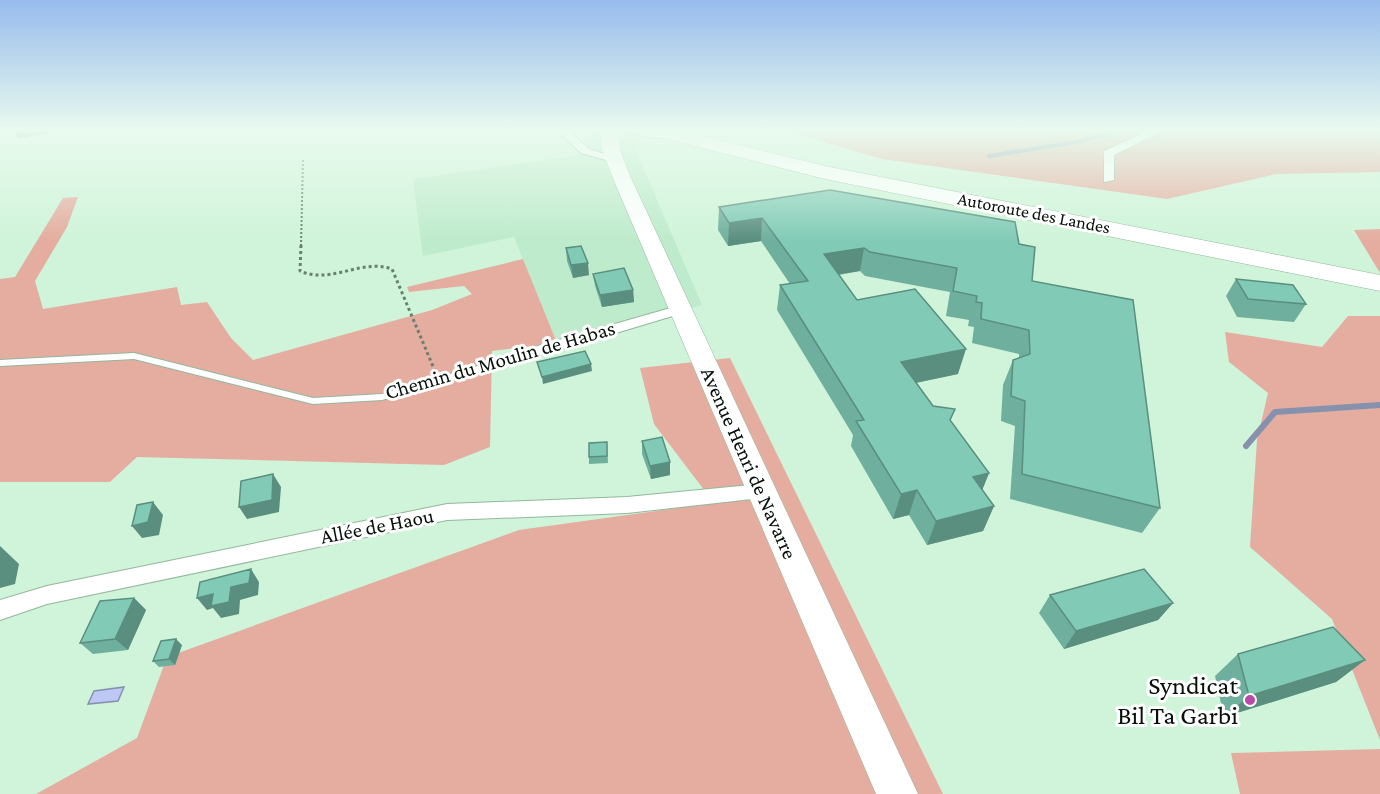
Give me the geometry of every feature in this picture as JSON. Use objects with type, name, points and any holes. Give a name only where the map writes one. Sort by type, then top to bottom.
[{"type":"highway","name":"Autoroute des Landes","points":[[811,167],[851,178],[1198,244],[1380,283]]},
{"type":"highway","name":"Autoroute des Landes","points":[[858,167],[1185,228],[1380,268]]},
{"type":"main road","name":"Avenue Henri de Navarre","points":[[626,167],[681,309],[897,794]]},
{"type":"street","points":[[1108,167],[1108,180]]},
{"type":"street","name":"Chemin du Moulin de Habas","points":[[510,360],[681,309]]},
{"type":"street","name":"Allée de Haou","points":[[0,610],[58,593],[312,538],[447,512],[627,505],[761,491]]},
{"type":"lane","name":"Chemin du Moulin de Habas","points":[[0,363],[134,356],[313,401],[382,397],[510,360]]},
{"type":"path","points":[[303,167],[300,271],[311,278],[322,278],[375,266],[392,269],[439,381]]},
{"type":"shaded area","points":[[496,167],[643,167],[702,305],[557,343],[514,237],[423,256],[413,179]]},
{"type":"shaded area","points":[[939,167],[1380,167],[1380,172],[1276,174],[1167,199]]},
{"type":"shaded area","points":[[78,197],[67,227],[35,281],[43,309],[177,287],[181,305],[207,302],[231,338],[253,360],[432,310],[472,294],[464,286],[409,292],[407,287],[523,259],[557,343],[492,351],[490,447],[444,465],[137,457],[110,482],[0,482],[0,279],[15,277],[63,198]]},
{"type":"shaded area","points":[[1380,229],[1380,273],[1354,230]]},
{"type":"shaded area","points":[[1348,316],[1380,316],[1380,740],[1332,619],[1250,547],[1257,440],[1268,393],[1229,362],[1225,332],[1322,347]]},
{"type":"shaded area","points":[[730,358],[943,794],[36,794],[137,738],[167,657],[519,530],[714,503],[654,424],[640,368]]},
{"type":"shaded area","points":[[1380,749],[1380,794],[1240,794],[1231,753]]},
{"type":"water","points":[[124,687],[118,701],[88,704],[94,691]]},
{"type":"building","points":[[830,190],[1015,222],[1019,244],[1035,247],[1032,281],[1133,300],[1160,508],[1022,474],[1025,401],[1011,396],[1013,360],[1030,354],[1029,330],[981,319],[982,303],[976,302],[977,296],[953,291],[957,268],[870,252],[864,248],[824,254],[857,300],[915,289],[966,349],[901,362],[933,406],[955,409],[950,420],[989,473],[973,477],[994,506],[936,521],[917,490],[901,494],[856,421],[864,420],[780,285],[808,281],[762,218],[729,223],[719,207]]},
{"type":"building","points":[[581,246],[588,263],[571,265],[566,248]]},
{"type":"building","points":[[624,268],[633,290],[600,295],[593,274]]},
{"type":"building","points":[[1236,279],[1293,285],[1306,304],[1248,299]]},
{"type":"building","points":[[585,351],[591,364],[542,377],[537,362]]},
{"type":"building","points":[[662,437],[670,462],[650,466],[642,441]]},
{"type":"building","points":[[607,442],[607,456],[589,457],[589,443]]},
{"type":"building","points":[[273,474],[272,500],[239,507],[241,481]]},
{"type":"building","points":[[153,502],[148,522],[132,526],[137,505]]},
{"type":"building","points":[[251,569],[249,583],[231,587],[229,602],[211,606],[213,594],[197,598],[200,582]]},
{"type":"building","points":[[1144,569],[1173,603],[1076,631],[1050,595]]},
{"type":"building","points":[[134,598],[115,639],[80,643],[100,601]]},
{"type":"building","points":[[1333,627],[1365,660],[1249,696],[1238,654]]},
{"type":"building","points":[[176,639],[169,659],[153,661],[161,641]]},
{"type":"waterway","points":[[1246,446],[1275,412],[1380,405]]},
{"type":"place","name":"Syndicat Bil Ta Garbi","points":[[1250,700]]}]
